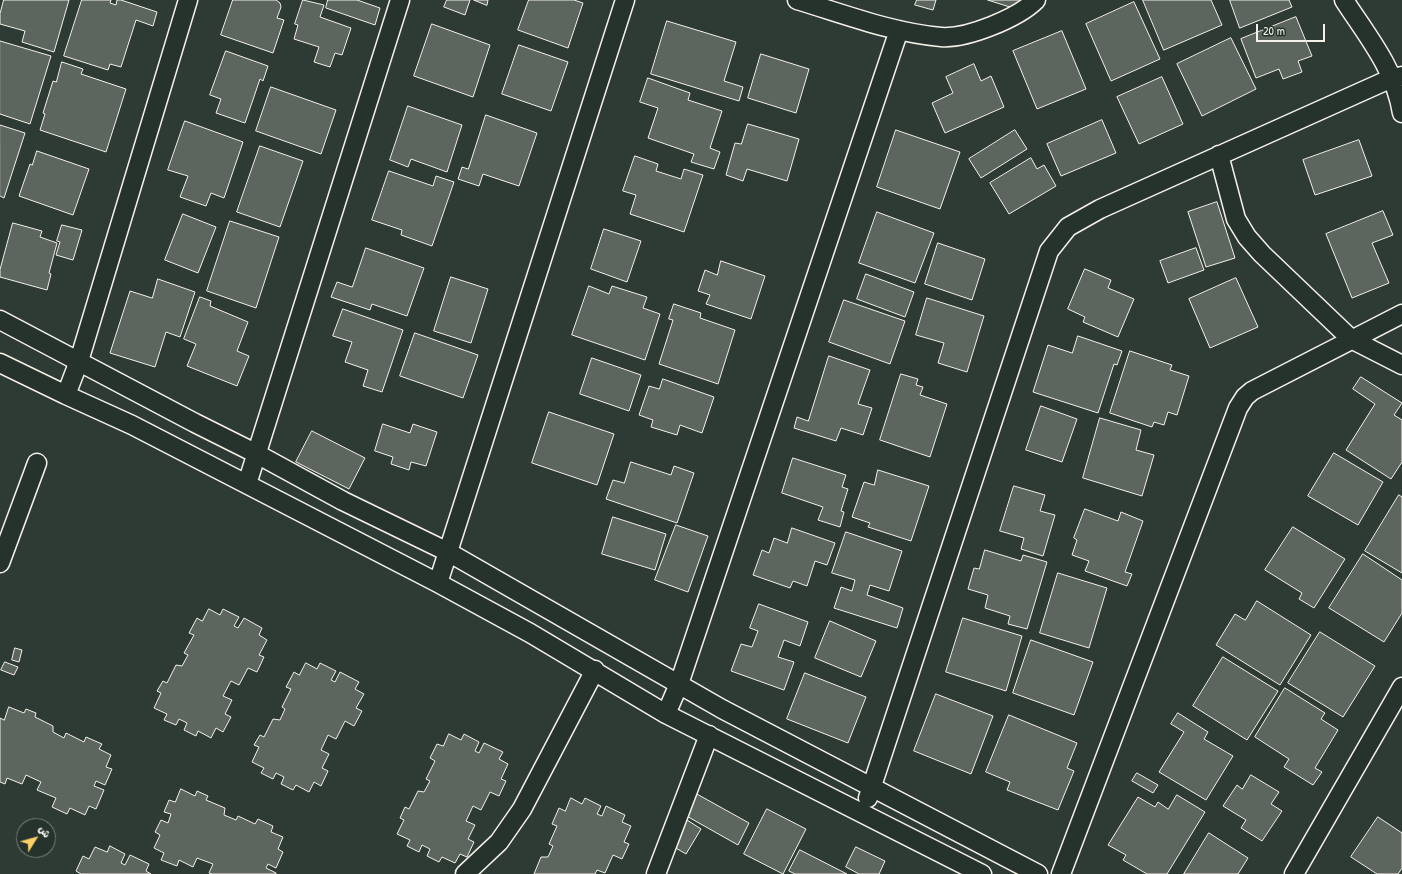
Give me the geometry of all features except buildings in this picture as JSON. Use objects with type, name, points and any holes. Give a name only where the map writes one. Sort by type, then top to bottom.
[{"type":"street","points":[[66,395],[79,362],[188,0]]},
{"type":"street","points":[[247,484],[400,0]]},
{"type":"street","points":[[438,583],[625,0]]},
{"type":"street","points":[[798,0],[835,5],[899,30],[943,37],[977,31],[1008,19],[1036,0]]},
{"type":"street","points":[[1344,0],[1385,63],[1397,77],[1402,113]]},
{"type":"street","points":[[666,714],[678,684],[899,30]]},
{"type":"street","points":[[864,813],[1049,251],[1068,227],[1100,209],[1397,77]]},
{"type":"street","points":[[1219,155],[1236,219],[1247,238],[1351,339],[1402,365]]},
{"type":"street","points":[[1061,874],[1238,408],[1245,396],[1351,339],[1402,314]]},
{"type":"street","points":[[0,320],[195,424],[257,454],[343,501],[448,552],[722,709],[1038,874]]},
{"type":"street","points":[[0,363],[132,425],[438,583],[594,670],[666,714],[982,874]]},
{"type":"street","points":[[0,563],[37,463]]},
{"type":"street","points":[[465,874],[499,842],[522,809],[594,670]]},
{"type":"street","points":[[1294,874],[1402,687]]},
{"type":"street","points":[[656,874],[710,735]]}]
